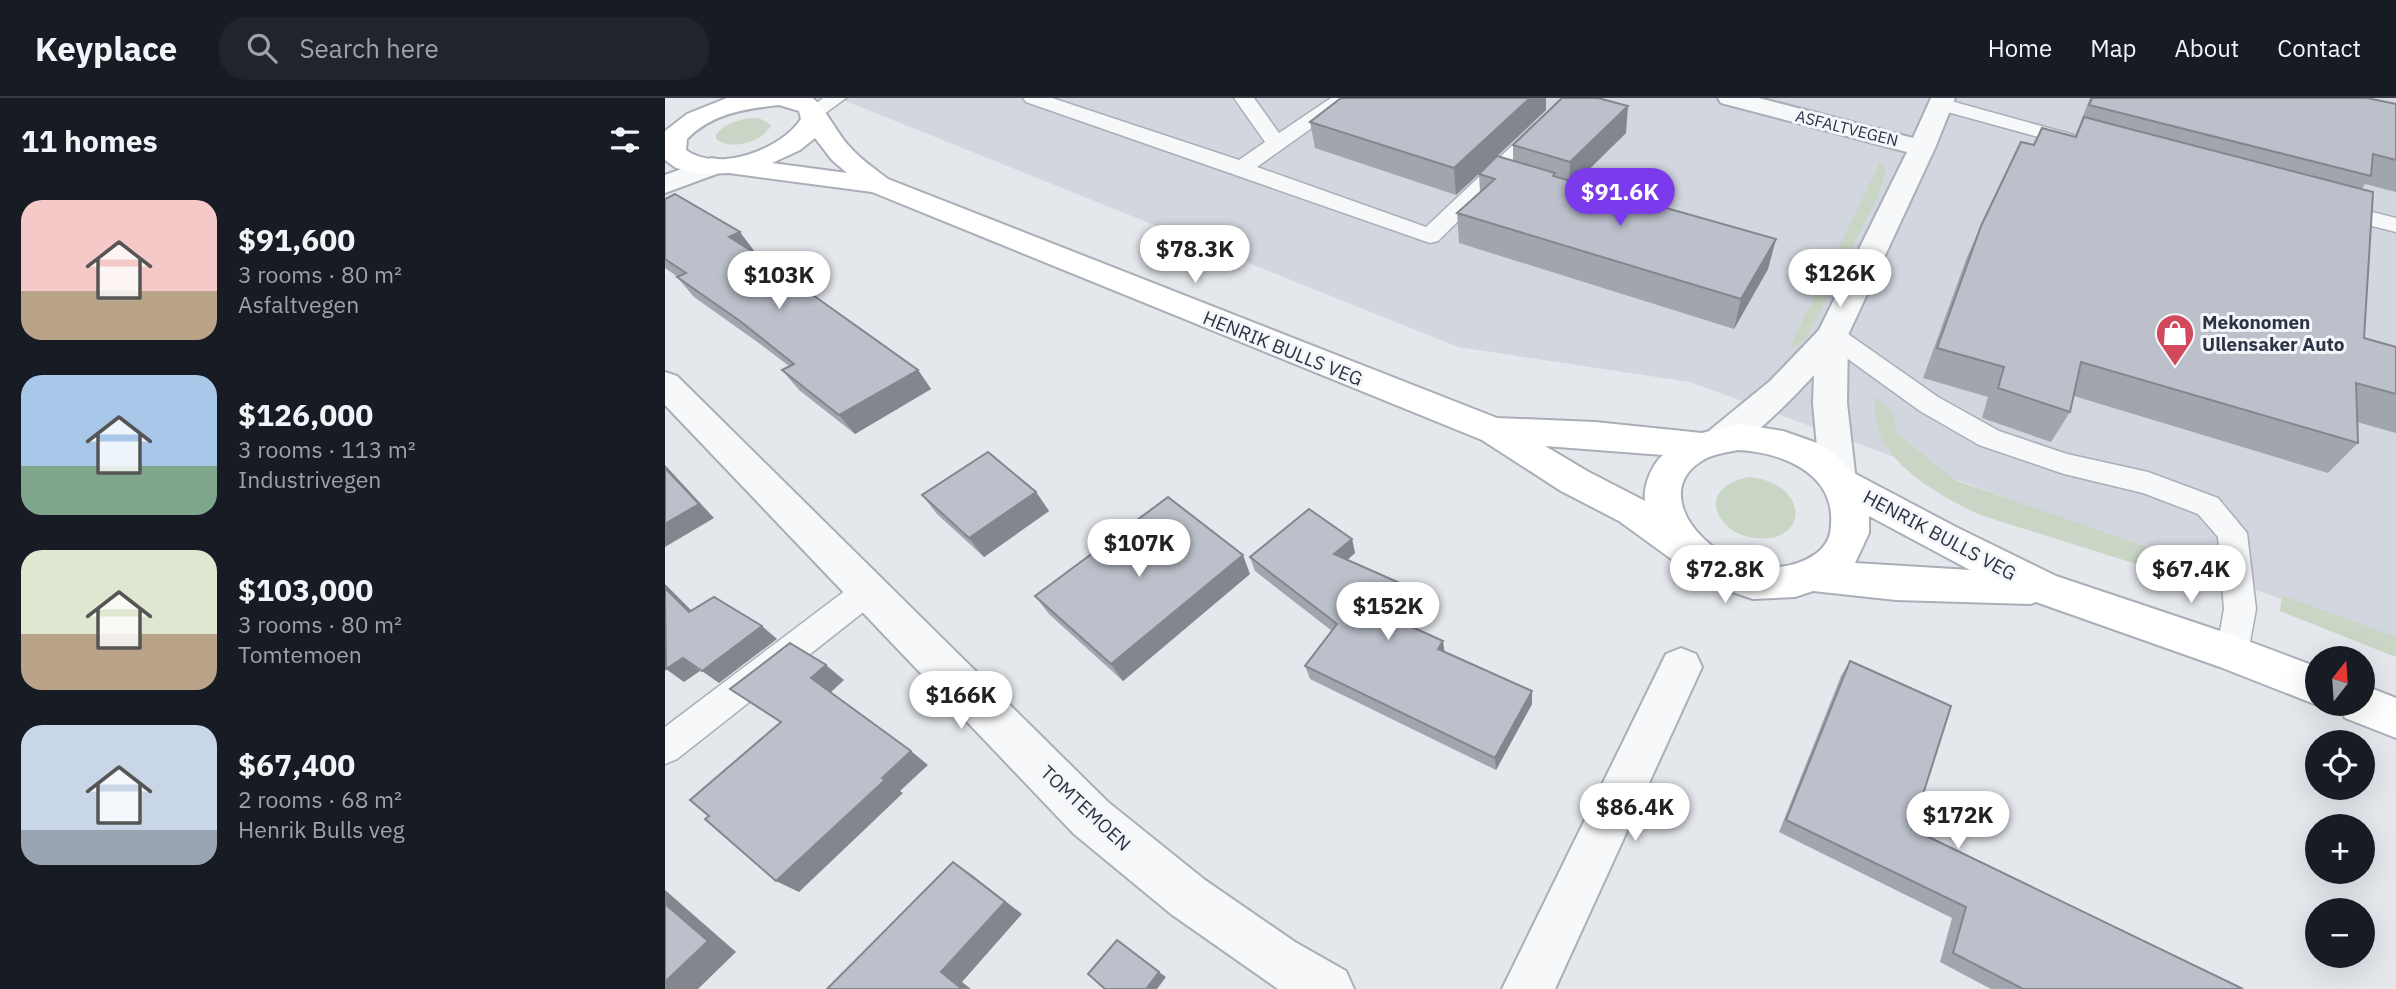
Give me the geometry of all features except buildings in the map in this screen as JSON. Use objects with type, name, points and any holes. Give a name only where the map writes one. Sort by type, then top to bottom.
[{"type":"street","name":"HENRIK BULLS VEG","points":[[879,185],[841,154],[810,107],[799,101],[779,98],[748,99],[700,116],[669,141],[677,159],[685,163],[879,185],[1494,431],[1574,481],[1632,511],[1701,563],[1725,575],[1762,583],[1795,581],[1812,575],[1831,565],[1841,554],[1852,527],[1850,504],[1837,481],[1822,464],[1780,443],[1758,438],[1712,442],[1494,431]]},
{"type":"street","name":"ASFALTVEGEN","points":[[1730,98],[1922,148]]},
{"type":"street","points":[[1712,442],[1782,389],[1832,335],[1922,148],[1941,101]]},
{"type":"street","name":"HENRIK BULLS VEG","points":[[720,166],[756,159],[782,149],[806,132],[814,116]]},
{"type":"street","points":[[665,185],[720,166]]},
{"type":"street","points":[[1832,335],[1831,403],[1837,481]]},
{"type":"street","name":"TOMTEMOEN","points":[[665,384],[1091,818],[1188,897],[1277,960],[1328,989]]},
{"type":"street","name":"HENRIK BULLS VEG","points":[[1687,551],[1665,519],[1662,506],[1663,488],[1675,464],[1712,442]]},
{"type":"street","name":"HENRIK BULLS VEG","points":[[1837,481],[1941,538],[2043,589],[2232,653],[2305,681]]},
{"type":"street","name":"HENRIK BULLS VEG","points":[[1812,575],[1896,584],[2043,589]]},
{"type":"street","points":[[1528,989],[1681,667]]},
{"type":"street","points":[[2375,710],[2396,718]]},
{"type":"lane","points":[[814,116],[836,98]]},
{"type":"lane","points":[[1033,98],[1241,168],[1430,236],[1559,112]]},
{"type":"lane","points":[[1244,98],[1276,144]]},
{"type":"lane","points":[[1241,168],[1344,98]]},
{"type":"lane","points":[[1941,101],[2099,148]]},
{"type":"lane","points":[[1493,175],[1520,183]]},
{"type":"lane","points":[[2315,204],[2396,225]]},
{"type":"lane","points":[[1832,335],[1929,404],[1989,438],[2064,464],[2148,483],[2208,506],[2232,533],[2240,609],[2232,653]]},
{"type":"lane","points":[[665,748],[772,662],[869,590]]},
{"type":"shaded area","points":[[838,98],[2396,98],[2396,641],[1690,382],[1458,347]]},
{"type":"green space","points":[[759,118],[771,125],[762,136],[754,140],[730,144],[716,139],[716,135],[729,124]]},
{"type":"green space","points":[[1880,162],[1886,170],[1878,196],[1806,338],[1797,346],[1790,347]]},
{"type":"green space","points":[[1876,396],[1892,412],[1897,434],[1957,481],[2193,563],[2203,572],[2203,585],[1980,515],[1943,496],[1907,470],[1892,454],[1881,437],[1875,417]]},
{"type":"green space","points":[[1749,477],[1770,482],[1785,491],[1793,502],[1795,514],[1792,525],[1783,534],[1769,538],[1749,537],[1734,531],[1722,520],[1717,511],[1717,497],[1726,486]]},
{"type":"green space","points":[[2282,595],[2396,637],[2396,657],[2375,649],[2375,646],[2368,646],[2280,611]]},
{"type":"place","name":"Mekonomen Ullensaker Auto","points":[[2175,367]]}]
